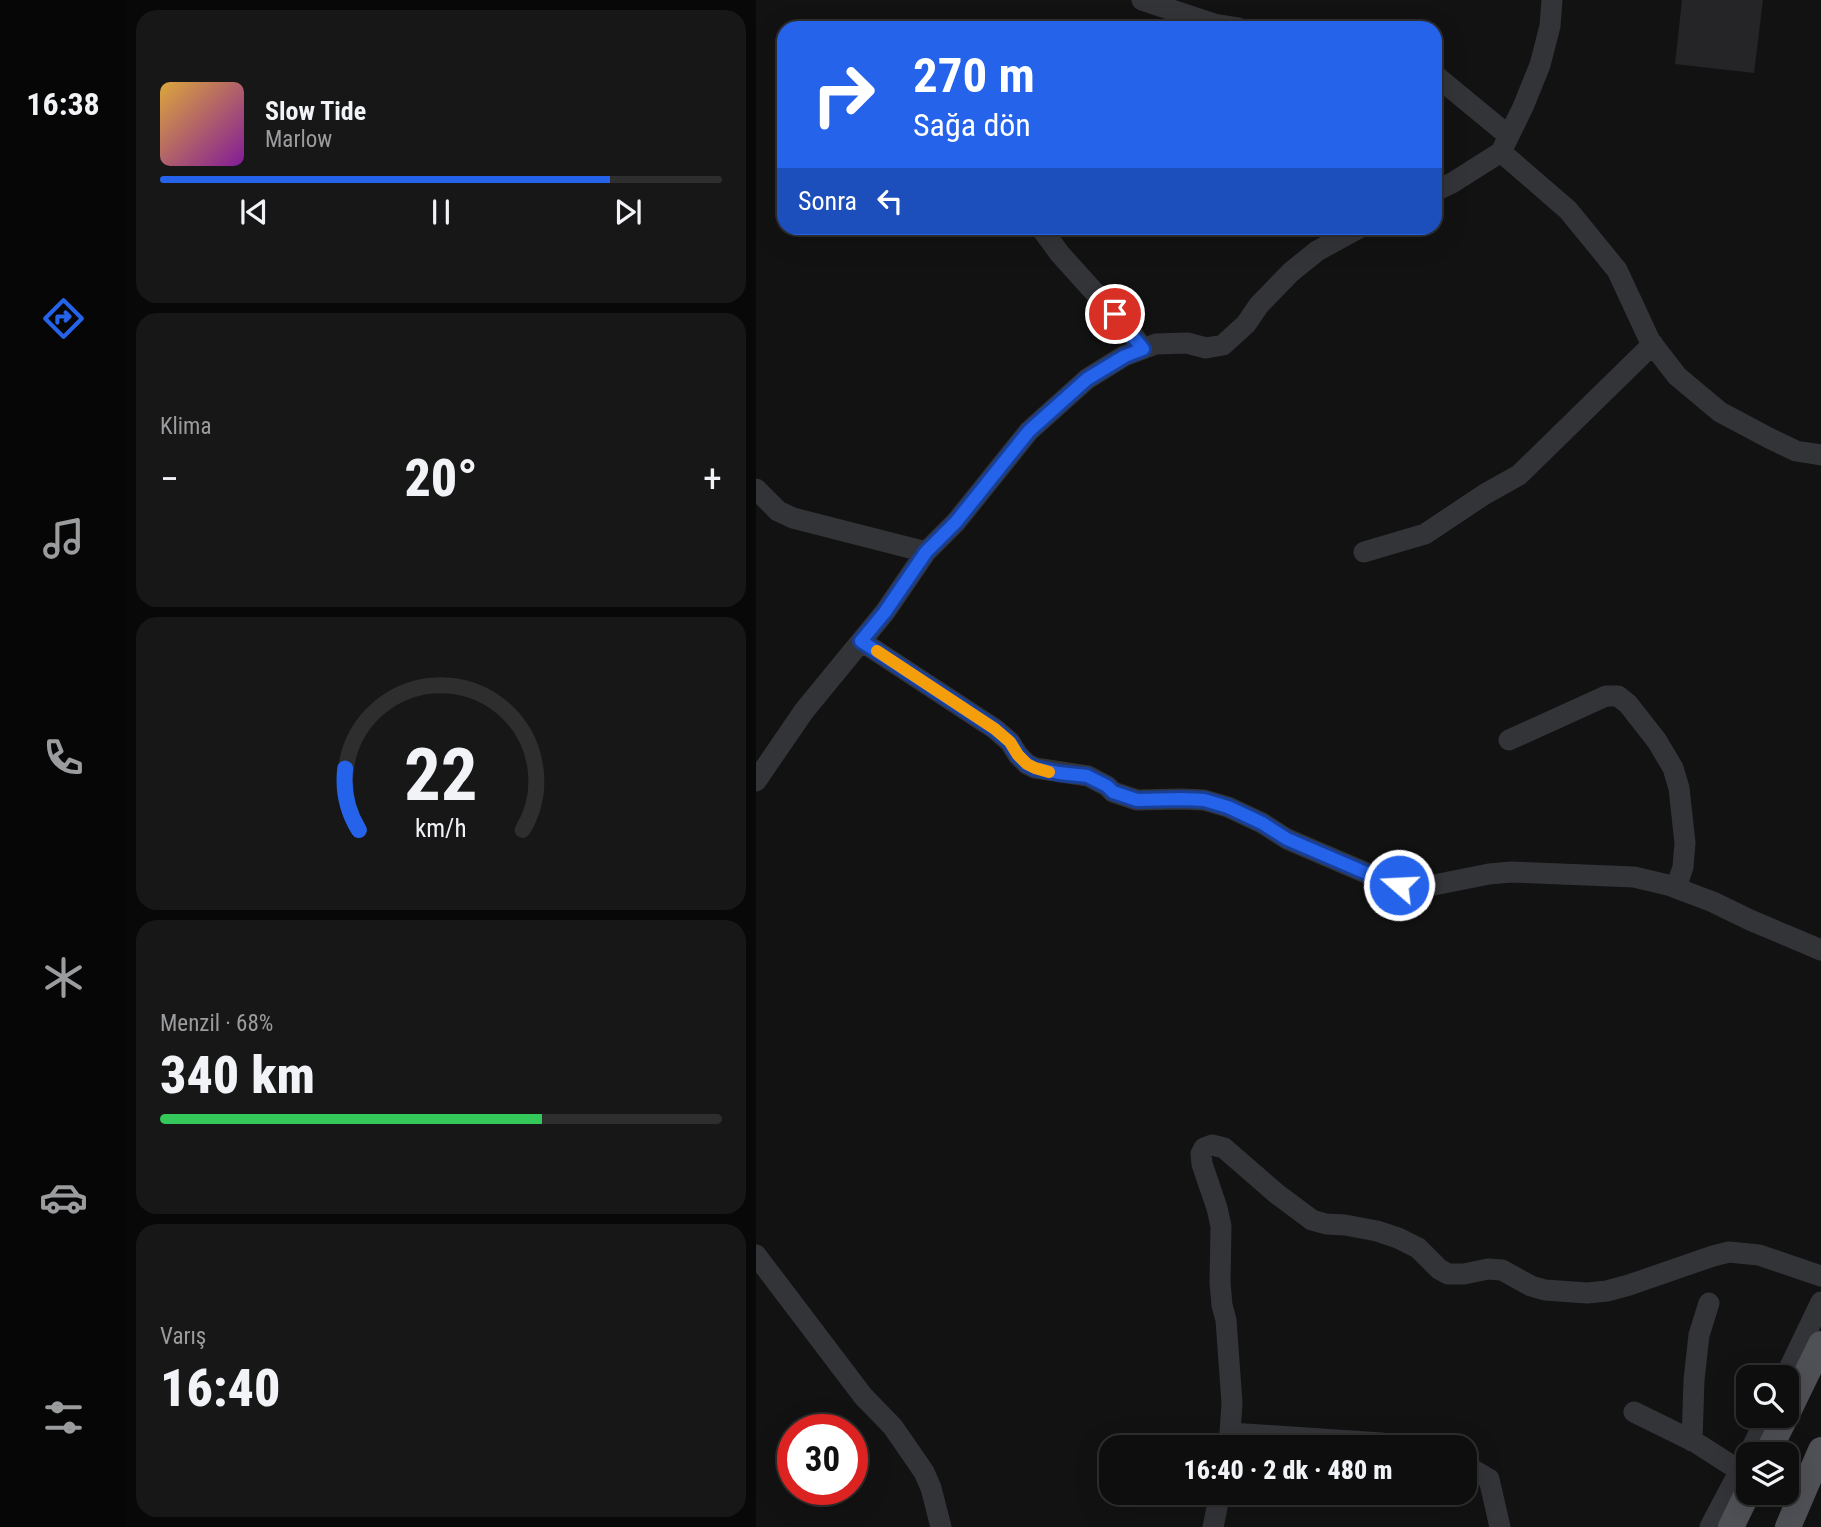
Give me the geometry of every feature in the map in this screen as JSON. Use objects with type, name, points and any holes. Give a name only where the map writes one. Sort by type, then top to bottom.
[{"type":"main road","points":[[1799,1389],[1821,1344]]},
{"type":"main road","points":[[1788,1527],[1821,1450]]},
{"type":"main road","points":[[1731,1527],[1737,1505]]},
{"type":"street","points":[[1142,0],[1205,21]]},
{"type":"street","points":[[1442,188],[1505,144],[1540,65],[1550,26],[1552,0]]},
{"type":"street","points":[[1442,82],[1568,210],[1617,270],[1653,344],[1677,376],[1720,412],[1796,451],[1821,455]]},
{"type":"street","points":[[1046,235],[1143,349]]},
{"type":"street","points":[[756,781],[804,711],[885,612],[926,552],[956,522],[1029,431],[1087,379],[1125,356],[1156,344],[1187,343],[1206,348],[1223,345],[1246,324],[1259,305],[1291,272],[1317,251],[1346,235]]},
{"type":"street","points":[[1364,552],[1425,534],[1519,475],[1653,344]]},
{"type":"street","points":[[756,489],[778,510],[793,518],[926,552]]},
{"type":"street","points":[[861,641],[995,729],[1010,742],[1027,764],[1035,768],[1087,776],[1113,792],[1137,800],[1204,800],[1228,807],[1262,823],[1287,839],[1399,885],[1429,886],[1511,872],[1649,879],[1728,908],[1821,950]]},
{"type":"street","points":[[1509,740],[1606,696],[1618,696],[1629,704],[1657,741],[1673,768],[1679,788],[1685,843],[1683,867],[1676,888]]},
{"type":"street","points":[[1230,1435],[1230,1364],[1220,1283],[1221,1226],[1201,1154],[1204,1148],[1212,1145],[1224,1148],[1312,1220],[1377,1231],[1398,1238],[1418,1248],[1439,1269],[1448,1274],[1502,1270],[1531,1286],[1545,1290],[1587,1293],[1629,1285],[1729,1252],[1759,1255],[1821,1276]]},
{"type":"street","points":[[756,1255],[863,1396],[893,1427],[931,1488],[941,1527]]},
{"type":"street","points":[[1791,1365],[1821,1302]]},
{"type":"street","points":[[1692,1441],[1699,1335],[1709,1303]]},
{"type":"street","points":[[1634,1412],[1736,1463]]},
{"type":"street","points":[[1477,1472],[1489,1479],[1500,1527]]},
{"type":"street","points":[[1710,1527],[1736,1484]]},
{"type":"street","points":[[1213,1527],[1218,1505]]},
{"type":"building","points":[[1682,0],[1763,0],[1754,73],[1675,64]]},
{"type":"slow traffic","points":[[877,651],[995,729],[1010,742],[1027,764],[1049,772]]},
{"type":"route","points":[[1115,314],[1143,349],[1125,356],[1087,379],[1029,431],[956,522],[926,552],[885,612],[861,641],[995,729],[1010,742],[1027,764],[1035,768],[1087,776],[1113,792],[1137,800],[1204,800],[1228,807],[1324,856],[1399,885]]}]
